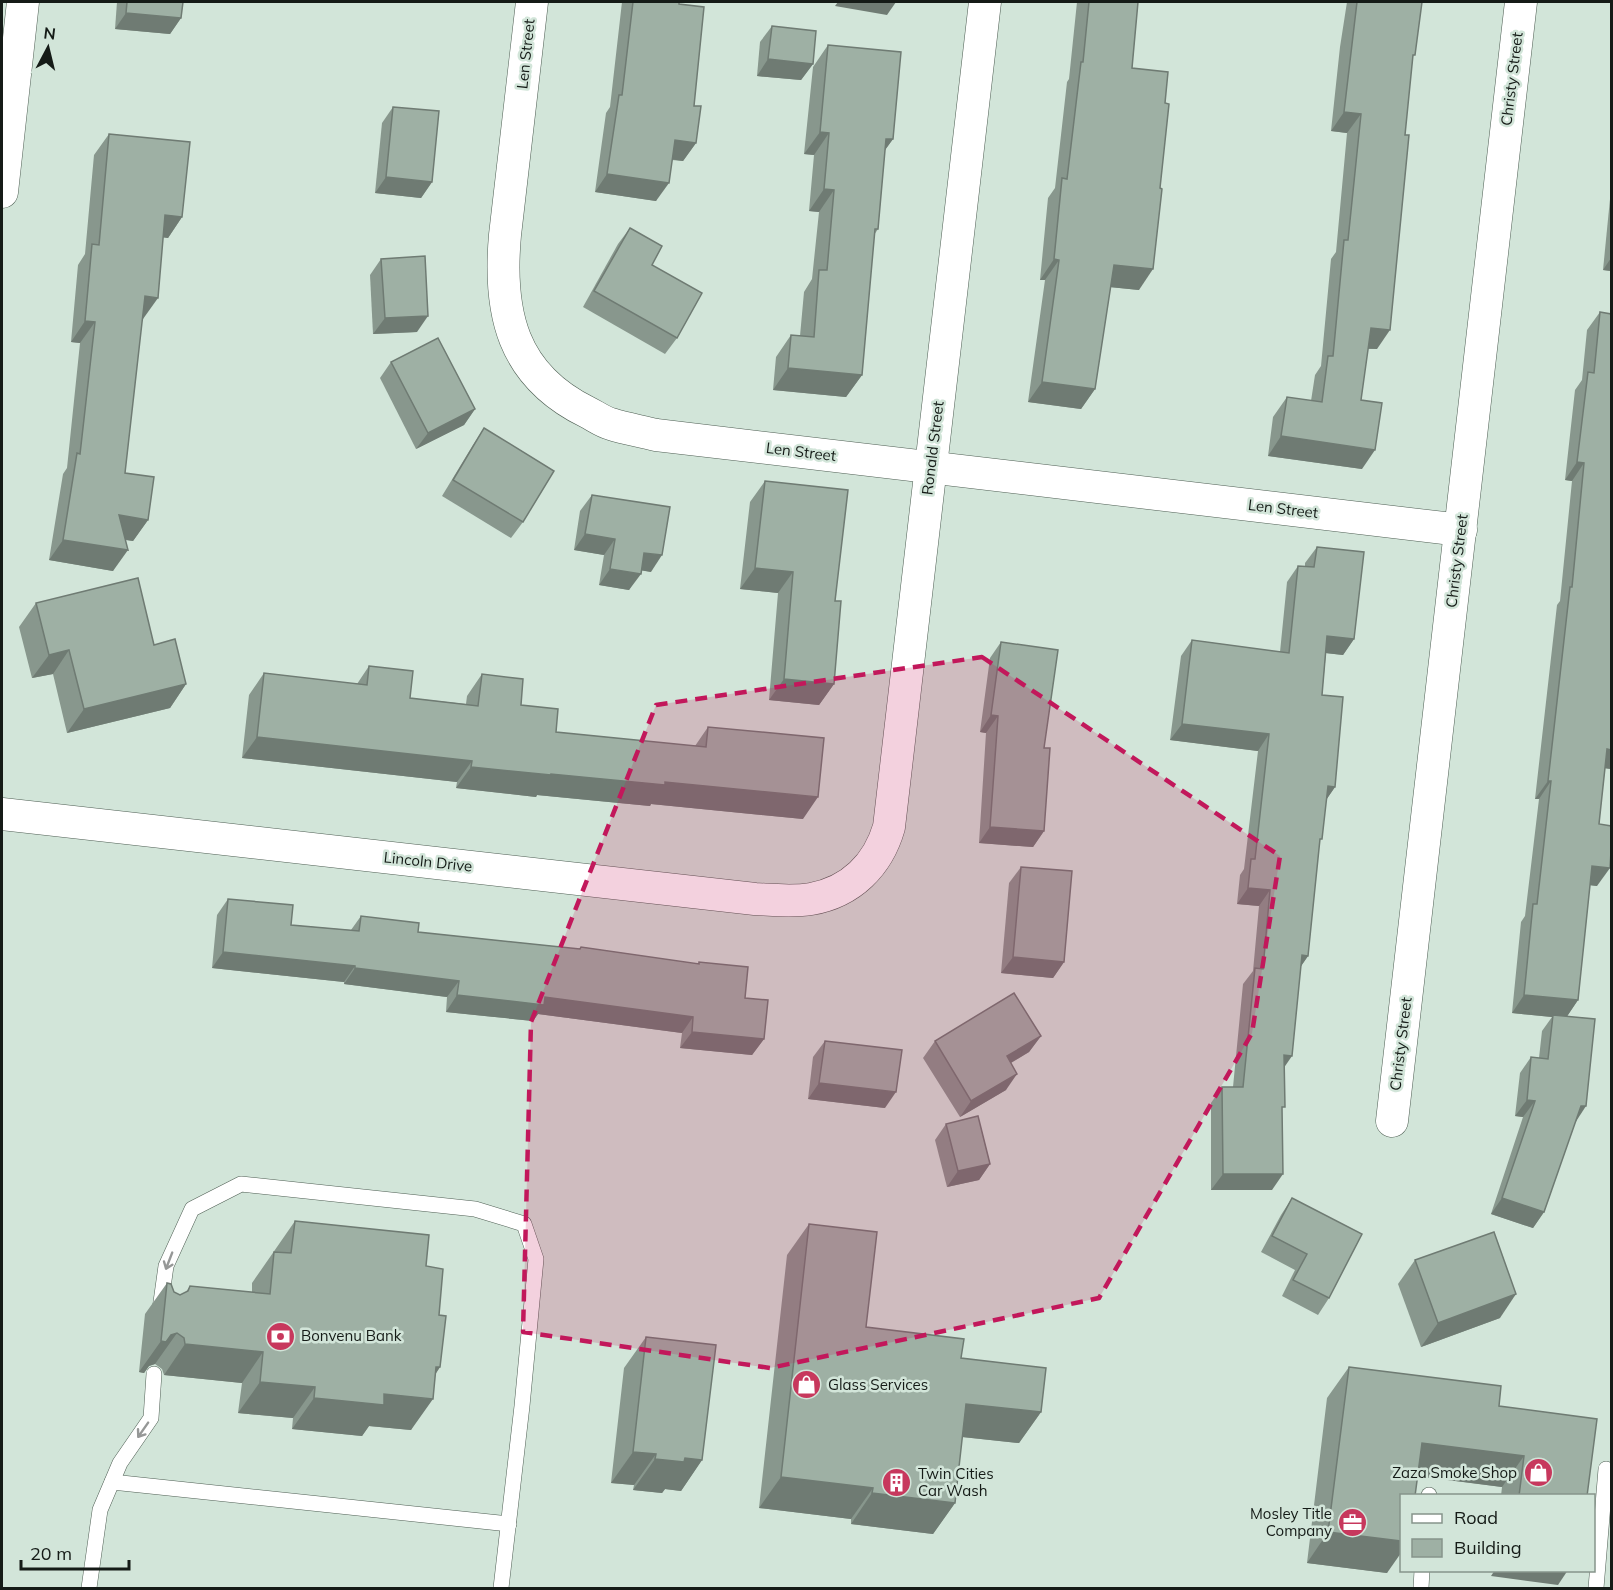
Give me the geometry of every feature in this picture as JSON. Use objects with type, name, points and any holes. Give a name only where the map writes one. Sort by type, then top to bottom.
[{"type":"street","points":[[2,192],[23,2]]},
{"type":"street","name":"Len Street","points":[[532,2],[502,266],[504,295],[516,341],[528,363],[547,387],[572,405],[610,424],[656,435],[1461,530]]},
{"type":"street","name":"Ronald Street","points":[[852,882],[864,873],[876,857],[884,844],[889,827],[985,2]]},
{"type":"street","name":"Christy Street","points":[[1392,1121],[1521,2]]},
{"type":"street","name":"Lincoln Drive","points":[[2,814],[755,899],[787,901],[813,899],[836,891],[852,882]]},
{"type":"lane","points":[[159,1316],[166,1266],[192,1209],[241,1184],[475,1209],[524,1224],[536,1259],[501,1588]]},
{"type":"lane","points":[[89,1588],[100,1510],[120,1463],[151,1418],[154,1374]]},
{"type":"lane","points":[[1596,1588],[1606,1469]]},
{"type":"lane","points":[[112,1482],[508,1524]]},
{"type":"lane","points":[[1421,1588],[1422,1572]]},
{"type":"highlighted area","points":[[982,657],[1280,856],[1252,1033],[1099,1298],[770,1368],[523,1332],[531,1022],[656,705]]},
{"type":"building","points":[[127,2],[183,2],[181,18],[126,13]]},
{"type":"building","points":[[633,2],[679,2],[679,4],[704,7],[694,106],[701,106],[696,143],[675,140],[669,183],[607,174],[619,95],[622,95]]},
{"type":"building","points":[[1089,2],[1138,2],[1132,68],[1168,72],[1165,103],[1169,104],[1153,269],[1114,265],[1095,389],[1042,382],[1059,260],[1054,259],[1062,178],[1067,179]]},
{"type":"building","points":[[1357,2],[1422,2],[1415,55],[1413,55],[1405,135],[1409,135],[1390,330],[1371,328],[1361,400],[1382,403],[1375,450],[1281,436],[1287,397],[1322,402],[1328,356],[1333,356],[1344,240],[1348,240],[1361,114],[1344,112]]},
{"type":"building","points":[[772,26],[816,31],[813,64],[768,59]]},
{"type":"building","points":[[828,45],[901,52],[893,139],[886,139],[878,229],[875,229],[862,375],[788,368],[791,335],[814,337],[819,270],[827,270],[834,190],[824,189],[829,133],[820,132]]},
{"type":"building","points":[[393,107],[439,111],[432,182],[386,177]]},
{"type":"building","points":[[109,134],[190,142],[182,217],[165,215],[158,298],[145,296],[125,473],[154,477],[148,520],[119,515],[128,550],[63,540],[77,453],[80,454],[95,322],[85,321],[92,244],[99,245]]},
{"type":"building","points":[[630,228],[662,246],[652,265],[702,293],[677,338],[594,291]]},
{"type":"building","points":[[425,256],[428,316],[385,318],[381,259]]},
{"type":"building","points":[[1600,312],[1611,314],[1611,750],[1607,749],[1599,824],[1611,826],[1611,851],[1610,868],[1592,866],[1578,1000],[1524,995],[1533,904],[1537,904],[1551,781],[1548,781],[1570,587],[1572,587],[1584,463],[1577,462],[1588,372],[1594,373]]},
{"type":"building","points":[[438,338],[475,409],[428,433],[391,362]]},
{"type":"building","points":[[484,428],[554,471],[523,522],[453,480]]},
{"type":"building","points":[[765,481],[848,490],[835,601],[841,601],[834,684],[784,679],[793,572],[755,568]]},
{"type":"building","points":[[592,495],[670,507],[662,555],[644,553],[641,574],[610,569],[615,539],[585,534]]},
{"type":"building","points":[[1317,547],[1364,552],[1354,639],[1327,636],[1322,695],[1343,697],[1335,787],[1328,786],[1308,956],[1302,955],[1292,1056],[1284,1055],[1283,1174],[1223,1174],[1222,1087],[1243,1087],[1255,968],[1263,969],[1270,890],[1248,888],[1251,859],[1255,859],[1269,734],[1182,724],[1192,640],[1289,653],[1298,566],[1314,567]]},
{"type":"building","points":[[138,578],[154,645],[175,639],[186,684],[84,709],[69,650],[49,655],[36,603]]},
{"type":"building","points":[[1001,642],[1058,650],[1044,748],[1050,748],[1044,831],[990,827],[998,716],[991,715]]},
{"type":"building","points":[[369,666],[413,671],[410,698],[478,706],[482,674],[523,679],[521,705],[558,709],[556,732],[706,747],[708,727],[824,738],[818,797],[471,767],[472,761],[257,737],[264,673],[367,685]]},
{"type":"building","points":[[1021,867],[1072,871],[1064,962],[1013,957]]},
{"type":"building","points":[[228,899],[293,905],[291,925],[359,931],[361,916],[419,923],[418,932],[580,949],[581,947],[699,964],[699,962],[748,967],[745,998],[768,1000],[764,1039],[692,1032],[693,1017],[545,997],[544,1005],[457,995],[459,981],[355,968],[355,966],[223,952]]},
{"type":"building","points":[[1014,993],[1041,1036],[1007,1056],[1017,1074],[971,1101],[935,1041]]},
{"type":"building","points":[[1553,1015],[1595,1019],[1586,1106],[1581,1106],[1544,1212],[1502,1198],[1535,1101],[1527,1100],[1531,1057],[1548,1059]]},
{"type":"building","points":[[825,1041],[902,1050],[896,1092],[819,1083]]},
{"type":"building","points":[[978,1116],[990,1164],[958,1171],[946,1124]]},
{"type":"building","points":[[1292,1198],[1362,1234],[1329,1298],[1293,1280],[1307,1254],[1272,1236]]},
{"type":"building","name":"Bonvenu Bank","points":[[295,1221],[429,1235],[426,1266],[443,1269],[439,1315],[446,1316],[440,1367],[436,1367],[433,1399],[384,1394],[384,1405],[314,1398],[315,1387],[260,1382],[263,1352],[185,1344],[184,1338],[177,1333],[171,1335],[166,1342],[161,1341],[167,1283],[171,1284],[174,1292],[180,1295],[188,1291],[190,1286],[270,1294],[274,1252],[291,1253]]},
{"type":"building","points":[[809,1224],[877,1232],[866,1327],[964,1339],[961,1358],[1046,1368],[1041,1412],[966,1404],[955,1503],[872,1493],[873,1488],[781,1477]]},
{"type":"building","points":[[1494,1232],[1516,1294],[1438,1323],[1415,1260]]},
{"type":"building","points":[[646,1337],[716,1345],[702,1460],[685,1458],[684,1462],[655,1459],[656,1454],[633,1452]]},
{"type":"building","points":[[1349,1367],[1501,1386],[1499,1406],[1597,1419],[1587,1494],[1519,1494],[1524,1456],[1422,1443],[1415,1494],[1400,1494],[1400,1541],[1328,1532]]},
{"type":"place","name":"Bonvenu Bank","points":[[280,1336]]},
{"type":"place","name":"Glass Services","points":[[807,1385]]},
{"type":"place","name":"Zaza Smoke Shop","points":[[1538,1473]]},
{"type":"place","name":"Twin Cities Car Wash","points":[[897,1483]]},
{"type":"place","name":"Mosley Title Company","points":[[1353,1523]]}]
